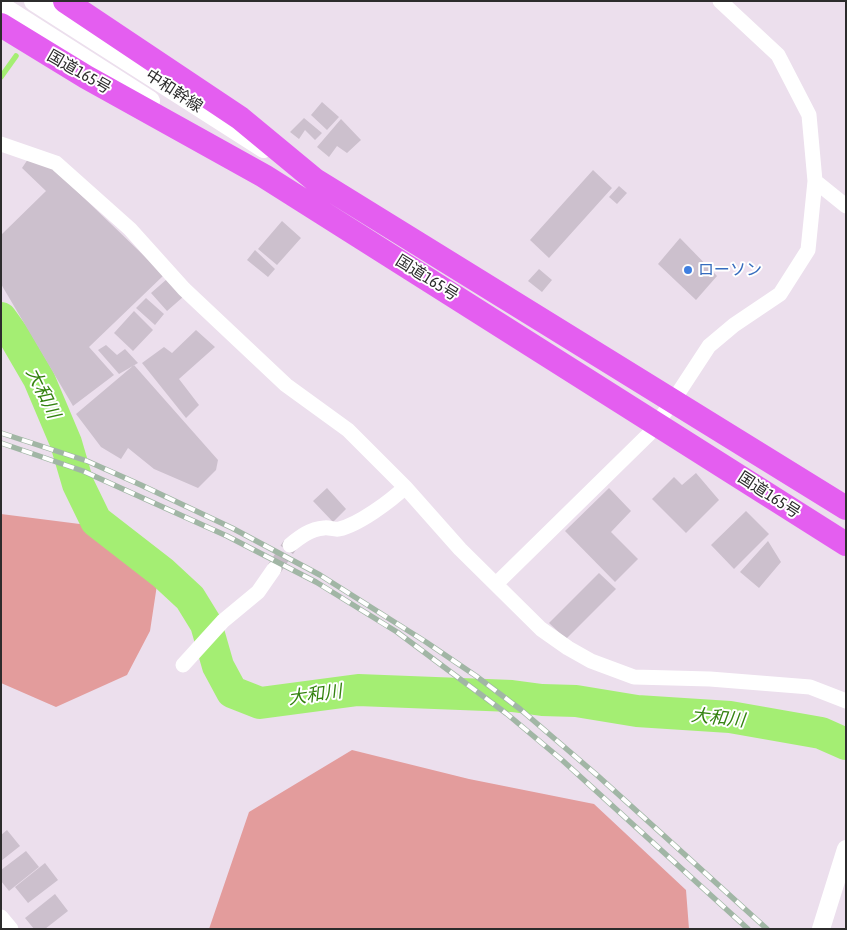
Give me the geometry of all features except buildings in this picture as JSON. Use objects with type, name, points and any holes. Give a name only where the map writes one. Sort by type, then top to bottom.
[{"type":"highway","name":"国道165号","points":[[65,1],[240,118],[315,180],[846,508]]},
{"type":"highway","name":"国道165号","points":[[1,25],[86,76],[264,176],[846,544]]},
{"type":"main road","name":"中和幹線","points":[[34,1],[315,180]]},
{"type":"main road","name":"中和幹線","points":[[1,6],[264,176]]},
{"type":"street","points":[[496,584],[648,435],[709,346],[734,325],[780,294],[808,250],[815,181],[809,115],[778,55],[720,1]]},
{"type":"street","points":[[1,144],[56,163],[130,229],[184,289],[286,385],[348,430],[405,488],[443,532],[541,629],[568,648],[591,662],[634,677],[710,679],[810,688],[846,701]]},
{"type":"street","points":[[815,181],[846,206]]},
{"type":"street","points":[[290,545],[306,532],[325,528],[338,530],[362,519],[393,499],[405,488]]},
{"type":"street","points":[[182,665],[223,621],[258,592],[274,569]]},
{"type":"street","points":[[821,929],[846,849]]},
{"type":"street","points":[[1,917],[11,929]]},
{"type":"shaded area","points":[[1,514],[119,529],[160,565],[150,631],[127,675],[56,707],[1,683]]},
{"type":"shaded area","points":[[352,750],[469,779],[594,804],[686,890],[689,929],[209,929],[249,812]]},
{"type":"waterway","points":[[1,77],[16,56]]},
{"type":"waterway","name":"大和川","points":[[1,318],[14,336],[39,379],[66,443],[78,484],[96,521],[163,573],[190,598],[206,624],[218,666],[232,692],[260,703],[358,690],[512,696],[542,700],[576,701],[637,711],[730,717],[821,733],[846,744]]},
{"type":"tunnel","points":[[274,569],[290,545]]},
{"type":"railway","points":[[1,433],[87,461],[232,528],[320,575],[426,642],[520,709],[598,776],[767,929]]},
{"type":"railway","points":[[1,443],[83,471],[227,536],[316,582],[397,632],[507,714],[562,760],[748,929]]},
{"type":"place","name":"ローソン","points":[[688,270]]}]
